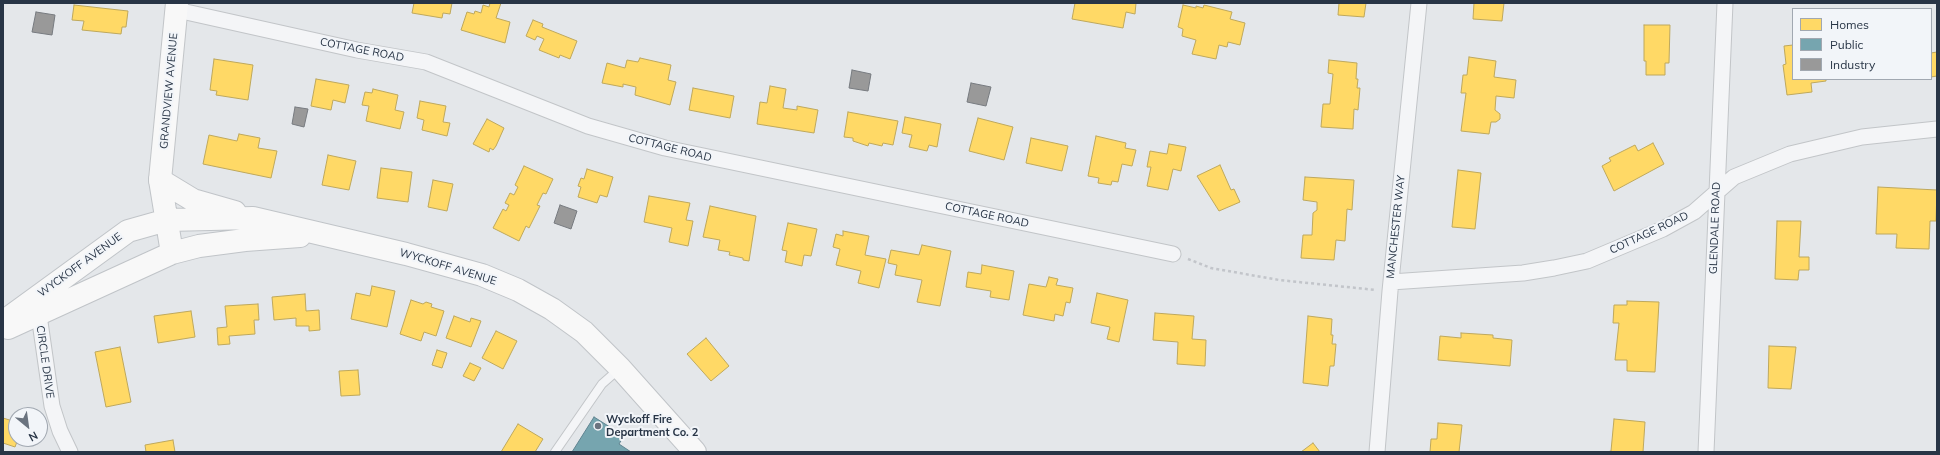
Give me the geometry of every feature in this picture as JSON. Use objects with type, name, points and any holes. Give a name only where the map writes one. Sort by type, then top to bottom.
[{"type":"main road","name":"GRANDVIEW AVENUE","points":[[172,253],[160,180],[177,7]]},
{"type":"main road","points":[[160,180],[193,200],[253,218]]},
{"type":"main road","name":"WYCKOFF AVENUE","points":[[3,322],[128,231],[167,220],[253,218],[406,254],[482,275],[518,290],[552,309],[584,332],[620,368],[695,452]]},
{"type":"main road","name":"WYCKOFF AVENUE","points":[[3,330],[172,253],[199,246],[245,240],[329,236]]},
{"type":"street","name":"MANCHESTER WAY","points":[[1377,452],[1390,287],[1419,3]]},
{"type":"street","name":"GLENDALE ROAD","points":[[1706,452],[1725,3]]},
{"type":"street","name":"COTTAGE ROAD","points":[[177,7],[358,50],[426,62],[588,126],[665,148],[1173,254]]},
{"type":"street","name":"COTTAGE ROAD","points":[[1390,287],[1523,273],[1554,268],[1587,260],[1663,229],[1694,212],[1734,177],[1790,154],[1862,137],[1937,128]]},
{"type":"street","name":"CIRCLE DRIVE","points":[[38,315],[52,406],[60,431],[70,452]]},
{"type":"lane","points":[[555,452],[602,384],[620,368]]},
{"type":"path","points":[[1173,254],[1211,268],[1279,280],[1390,287]]},
{"type":"building: Homes","points":[[414,3],[452,3],[450,14],[443,13],[442,18],[412,13]]},
{"type":"building: Homes","points":[[490,3],[501,3],[496,18],[510,22],[505,43],[461,30],[467,12],[474,14],[475,11],[481,13],[483,5],[489,7]]},
{"type":"building: Homes","points":[[1075,3],[1136,3],[1135,14],[1126,12],[1123,28],[1072,19]]},
{"type":"building: Homes","points":[[1339,3],[1366,3],[1364,17],[1338,15]]},
{"type":"building: Homes","points":[[1474,3],[1504,3],[1502,21],[1473,19]]},
{"type":"building: Homes","points":[[74,5],[128,11],[126,27],[122,27],[121,34],[82,30],[84,21],[72,20]]},
{"type":"building: Homes","points":[[1183,5],[1203,8],[1204,5],[1232,12],[1230,19],[1245,23],[1240,45],[1228,42],[1227,47],[1219,45],[1216,59],[1192,54],[1196,40],[1182,36],[1183,29],[1178,27]]},
{"type":"building: Homes","points":[[533,20],[543,24],[542,27],[577,41],[570,59],[560,55],[559,58],[539,50],[544,39],[537,36],[535,40],[526,36]]},
{"type":"building: Homes","points":[[1644,25],[1670,25],[1669,63],[1665,63],[1665,75],[1646,75],[1646,61],[1644,61]]},
{"type":"building: Homes","points":[[1792,45],[1792,80],[1826,81],[1811,83],[1812,92],[1787,95],[1783,65],[1786,64],[1784,46]]},
{"type":"building: Homes","points":[[1937,52],[1937,76],[1932,77],[1932,53]]},
{"type":"building: Homes","points":[[1469,57],[1496,61],[1494,77],[1516,80],[1514,98],[1496,96],[1495,110],[1500,114],[1500,119],[1496,122],[1491,122],[1489,134],[1461,131],[1466,93],[1461,93],[1463,75],[1467,75]]},
{"type":"building: Homes","points":[[640,58],[671,65],[668,80],[676,82],[670,105],[635,95],[636,87],[623,84],[623,87],[602,83],[607,63],[625,68],[627,60],[638,62]]},
{"type":"building: Homes","points":[[214,59],[253,65],[248,100],[216,95],[217,91],[210,90]]},
{"type":"building: Homes","points":[[1329,60],[1357,63],[1357,88],[1360,88],[1358,110],[1354,109],[1353,129],[1321,127],[1323,104],[1330,104],[1333,74],[1328,73]]},
{"type":"building: Homes","points":[[316,79],[349,85],[345,103],[333,100],[331,110],[311,106]]},
{"type":"building: Homes","points":[[770,86],[786,89],[783,108],[797,110],[797,106],[818,110],[814,133],[757,124],[760,102],[767,103]]},
{"type":"building: Homes","points":[[693,88],[734,96],[730,118],[689,110]]},
{"type":"building: Homes","points":[[373,89],[398,95],[395,110],[404,112],[400,129],[366,121],[369,106],[362,105],[365,92],[372,93]]},
{"type":"building: Homes","points":[[420,101],[446,106],[443,122],[450,123],[447,136],[422,130],[424,120],[417,118]]},
{"type":"building: Homes","points":[[848,112],[898,121],[893,145],[883,143],[882,146],[869,143],[868,146],[853,141],[853,138],[844,137]]},
{"type":"building: Homes","points":[[905,117],[941,124],[937,147],[929,145],[927,151],[909,147],[912,135],[902,133]]},
{"type":"building: Homes","points":[[978,118],[1013,127],[1004,160],[969,151]]},
{"type":"building: Homes","points":[[487,119],[504,128],[496,146],[493,150],[490,148],[489,152],[473,144]]},
{"type":"building: Homes","points":[[239,134],[260,138],[258,148],[277,151],[271,178],[203,164],[209,135],[237,141]]},
{"type":"building: Homes","points":[[1096,136],[1126,143],[1125,148],[1136,150],[1132,166],[1122,164],[1118,182],[1112,181],[1111,185],[1098,183],[1099,178],[1088,176]]},
{"type":"building: Homes","points":[[1031,138],[1068,146],[1062,171],[1026,163]]},
{"type":"building: Homes","points":[[1653,143],[1664,164],[1614,191],[1602,166],[1611,161],[1609,158],[1635,145],[1638,151]]},
{"type":"building: Homes","points":[[1169,144],[1186,147],[1181,171],[1173,169],[1168,190],[1147,186],[1151,167],[1147,167],[1150,151],[1167,154]]},
{"type":"building: Homes","points":[[328,155],[356,161],[349,190],[322,185]]},
{"type":"building: Homes","points":[[1220,165],[1231,190],[1234,189],[1240,202],[1219,211],[1197,176]]},
{"type":"building: Homes","points":[[524,166],[553,179],[546,194],[543,193],[537,205],[540,206],[529,228],[526,226],[519,241],[493,228],[503,209],[506,211],[509,205],[505,203],[510,193],[514,195],[518,187],[515,185]]},
{"type":"building: Homes","points":[[381,168],[412,172],[408,202],[377,198]]},
{"type":"building: Homes","points":[[587,169],[613,177],[607,197],[600,195],[597,203],[578,197],[581,187],[578,186],[581,178],[584,179]]},
{"type":"building: Homes","points":[[1458,170],[1481,173],[1475,229],[1452,227]]},
{"type":"building: Homes","points":[[1305,177],[1354,180],[1352,210],[1347,209],[1345,241],[1336,240],[1334,260],[1301,258],[1303,235],[1312,235],[1313,213],[1317,210],[1317,202],[1303,200]]},
{"type":"building: Homes","points":[[433,180],[453,184],[447,211],[428,207]]},
{"type":"building: Homes","points":[[1878,187],[1937,190],[1936,221],[1930,221],[1929,249],[1896,248],[1897,234],[1876,234]]},
{"type":"building: Homes","points":[[649,196],[690,203],[686,220],[693,221],[688,246],[669,242],[672,228],[644,222]]},
{"type":"building: Homes","points":[[710,206],[756,216],[749,261],[729,255],[730,252],[718,250],[720,240],[703,237]]},
{"type":"building: Homes","points":[[1777,221],[1801,221],[1799,257],[1809,257],[1809,270],[1799,270],[1798,280],[1775,279]]},
{"type":"building: Homes","points":[[788,223],[817,229],[811,256],[804,255],[802,266],[785,262],[787,251],[782,250]]},
{"type":"building: Homes","points":[[843,231],[869,236],[865,255],[886,259],[879,288],[858,283],[861,271],[836,265],[840,249],[833,247],[836,234],[843,236]]},
{"type":"building: Homes","points":[[922,245],[951,251],[940,306],[917,302],[922,280],[895,275],[897,265],[888,263],[891,250],[919,255]]},
{"type":"building: Homes","points":[[982,265],[1014,271],[1009,300],[990,297],[991,291],[966,287],[968,272],[981,274]]},
{"type":"building: Homes","points":[[1049,277],[1058,279],[1056,285],[1073,288],[1070,303],[1066,302],[1063,316],[1055,314],[1054,321],[1023,315],[1029,284],[1046,287]]},
{"type":"building: Homes","points":[[372,286],[395,291],[387,327],[351,319],[356,293],[370,296]]},
{"type":"building: Homes","points":[[1097,293],[1128,300],[1119,342],[1107,339],[1110,327],[1091,323]]},
{"type":"building: Homes","points":[[305,294],[306,311],[319,310],[320,330],[309,331],[309,326],[296,326],[296,318],[274,320],[272,297]]},
{"type":"building: Homes","points":[[411,300],[423,304],[426,302],[432,304],[431,307],[444,311],[436,336],[424,332],[421,341],[400,334]]},
{"type":"building: Homes","points":[[1627,301],[1659,302],[1655,372],[1627,371],[1627,360],[1615,360],[1619,323],[1613,323],[1614,305],[1627,305]]},
{"type":"building: Homes","points":[[258,304],[259,320],[254,320],[255,334],[229,336],[230,344],[218,345],[217,328],[227,327],[225,306]]},
{"type":"building: Homes","points":[[191,311],[195,337],[158,343],[154,316]]},
{"type":"building: Homes","points":[[1155,313],[1194,316],[1192,339],[1206,340],[1205,366],[1177,364],[1178,342],[1153,340]]},
{"type":"building: Homes","points":[[454,316],[470,322],[471,318],[481,321],[471,347],[446,338]]},
{"type":"building: Homes","points":[[1308,316],[1332,319],[1332,344],[1336,344],[1334,366],[1330,366],[1328,386],[1303,383]]},
{"type":"building: Homes","points":[[496,331],[517,341],[503,369],[482,358]]},
{"type":"building: Homes","points":[[1461,333],[1493,335],[1493,338],[1512,340],[1510,366],[1438,360],[1440,336],[1461,338]]},
{"type":"building: Homes","points":[[706,338],[729,366],[711,381],[687,354]]},
{"type":"building: Homes","points":[[1769,346],[1796,347],[1791,389],[1768,388]]},
{"type":"building: Homes","points":[[120,347],[131,402],[106,407],[95,352]]},
{"type":"building: Homes","points":[[437,350],[447,353],[442,368],[432,365]]},
{"type":"building: Homes","points":[[470,363],[481,368],[474,381],[463,376]]},
{"type":"building: Homes","points":[[358,370],[360,395],[341,396],[339,371]]},
{"type":"building: Homes","points":[[3,418],[8,420],[8,445],[3,443]]},
{"type":"building: Homes","points":[[1614,419],[1645,422],[1643,452],[1607,452],[1611,451]]},
{"type":"building: Homes","points":[[1438,423],[1462,425],[1459,452],[1430,452],[1431,439],[1437,439]]},
{"type":"building: Homes","points":[[518,424],[543,439],[535,452],[501,452]]},
{"type":"building: Homes","points":[[173,440],[175,452],[146,452],[145,445]]},
{"type":"building: Homes","points":[[1313,443],[1320,452],[1301,452]]},
{"type":"building: Public","name":"Wyckoff Fire Department Co. 2","points":[[594,417],[624,436],[619,444],[631,452],[572,452]]},
{"type":"building: Industry","points":[[36,12],[55,15],[52,35],[32,32]]},
{"type":"building: Industry","points":[[852,70],[871,74],[868,91],[849,88]]},
{"type":"building: Industry","points":[[971,83],[991,87],[986,106],[967,102]]},
{"type":"building: Industry","points":[[295,107],[308,109],[304,127],[292,124]]},
{"type":"building: Industry","points":[[560,205],[577,211],[571,229],[554,223]]},
{"type":"place","name":"Wyckoff Fire Department Co. 2","points":[[598,426]]}]
